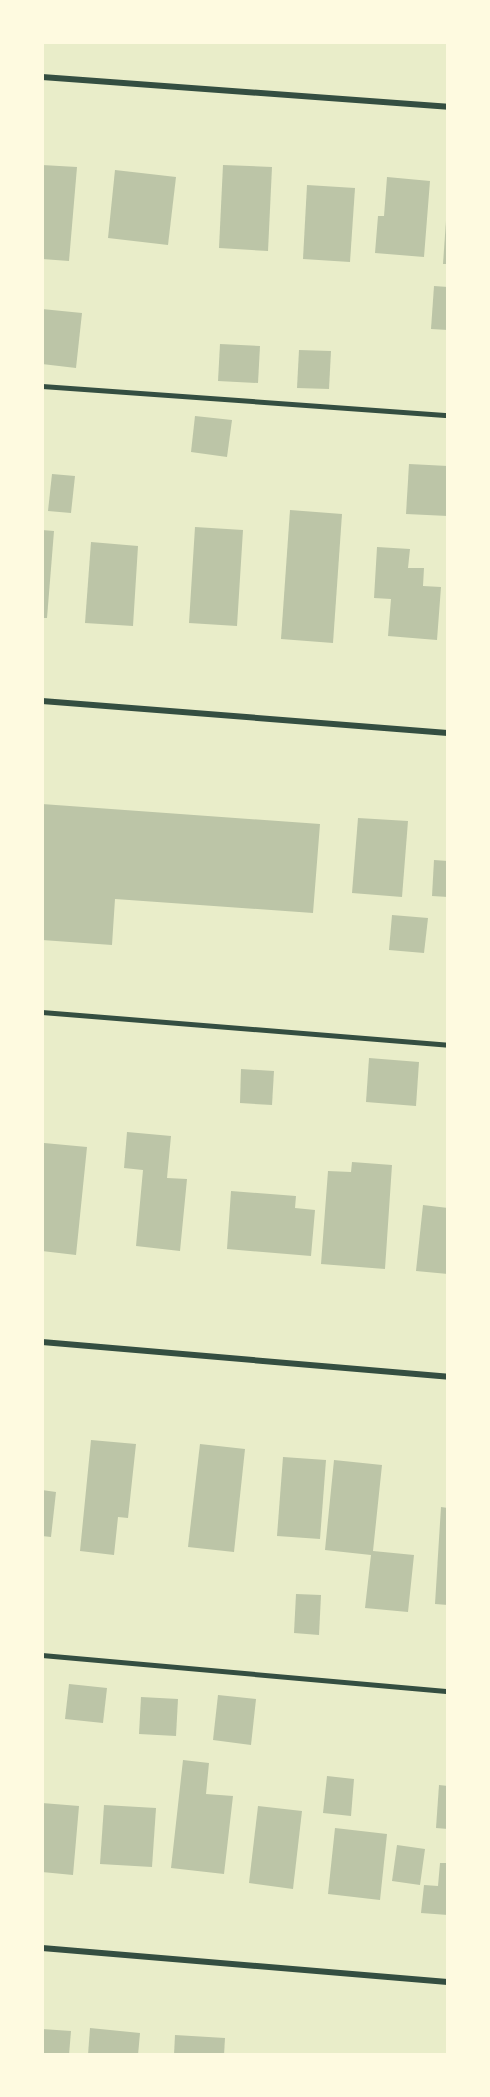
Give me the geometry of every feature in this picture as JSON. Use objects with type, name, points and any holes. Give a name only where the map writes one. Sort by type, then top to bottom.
[{"type":"street","points":[[42,77],[448,107]]},
{"type":"street","points":[[42,701],[448,733]]},
{"type":"street","points":[[42,1342],[448,1377]]},
{"type":"street","points":[[42,1948],[448,1982]]},
{"type":"lane","points":[[42,386],[448,416]]},
{"type":"lane","points":[[42,1012],[448,1045]]},
{"type":"lane","points":[[42,1655],[448,1691]]},
{"type":"building","points":[[42,165],[77,167],[69,261],[42,259]]},
{"type":"building","points":[[223,165],[272,167],[268,251],[219,248]]},
{"type":"building","points":[[115,170],[176,177],[168,245],[108,238]]},
{"type":"building","points":[[387,177],[430,181],[424,257],[375,253],[378,216],[384,216]]},
{"type":"building","points":[[307,185],[355,188],[350,262],[303,259]]},
{"type":"building","points":[[446,221],[448,221],[448,264],[443,264]]},
{"type":"building","points":[[434,286],[448,287],[448,330],[431,329]]},
{"type":"building","points":[[42,309],[82,313],[76,368],[42,364]]},
{"type":"building","points":[[220,344],[260,346],[258,383],[218,381]]},
{"type":"building","points":[[299,350],[331,351],[329,389],[297,388]]},
{"type":"building","points":[[195,416],[232,420],[227,457],[191,452]]},
{"type":"building","points":[[409,464],[448,466],[448,516],[406,514]]},
{"type":"building","points":[[52,474],[75,476],[71,513],[48,511]]},
{"type":"building","points":[[290,510],[342,514],[333,643],[281,639]]},
{"type":"building","points":[[195,527],[243,530],[237,626],[189,623]]},
{"type":"building","points":[[42,530],[54,531],[47,618],[42,618]]},
{"type":"building","points":[[91,542],[138,546],[133,626],[85,623]]},
{"type":"building","points":[[377,547],[410,549],[408,568],[424,568],[423,586],[441,587],[437,640],[388,636],[391,599],[374,598]]},
{"type":"building","points":[[42,804],[320,824],[313,913],[115,899],[112,945],[42,940]]},
{"type":"building","points":[[358,818],[408,821],[402,897],[352,893]]},
{"type":"building","points":[[434,860],[448,861],[448,897],[432,896]]},
{"type":"building","points":[[392,915],[428,918],[424,953],[389,950]]},
{"type":"building","points":[[369,1058],[419,1062],[416,1106],[366,1102]]},
{"type":"building","points":[[241,1069],[274,1071],[272,1105],[240,1103]]},
{"type":"building","points":[[127,1132],[171,1136],[167,1178],[187,1179],[180,1251],[136,1246],[143,1170],[124,1168]]},
{"type":"building","points":[[44,1143],[87,1147],[76,1255],[42,1251]]},
{"type":"building","points":[[352,1162],[392,1165],[385,1269],[321,1264],[328,1171],[351,1172]]},
{"type":"building","points":[[231,1191],[296,1196],[295,1208],[315,1210],[311,1256],[227,1249]]},
{"type":"building","points":[[423,1205],[448,1208],[448,1274],[416,1271]]},
{"type":"building","points":[[91,1440],[136,1444],[128,1518],[118,1517],[114,1555],[80,1551]]},
{"type":"building","points":[[200,1444],[245,1449],[234,1552],[188,1547]]},
{"type":"building","points":[[283,1457],[326,1460],[320,1539],[277,1536]]},
{"type":"building","points":[[334,1460],[382,1465],[373,1551],[414,1555],[408,1612],[365,1608],[371,1555],[325,1550]]},
{"type":"building","points":[[42,1490],[56,1492],[51,1537],[42,1536]]},
{"type":"building","points":[[441,1507],[448,1508],[448,1605],[435,1604]]},
{"type":"building","points":[[296,1594],[321,1595],[319,1635],[294,1633]]},
{"type":"building","points":[[69,1684],[107,1688],[103,1723],[65,1719]]},
{"type":"building","points":[[218,1695],[256,1699],[251,1745],[213,1740]]},
{"type":"building","points":[[141,1697],[178,1699],[176,1736],[139,1734]]},
{"type":"building","points":[[183,1760],[209,1763],[206,1794],[233,1796],[224,1874],[171,1868]]},
{"type":"building","points":[[327,1776],[354,1779],[351,1816],[323,1813]]},
{"type":"building","points":[[439,1785],[448,1786],[448,1829],[436,1828]]},
{"type":"building","points":[[42,1803],[79,1806],[73,1875],[42,1872]]},
{"type":"building","points":[[104,1805],[156,1808],[152,1867],[100,1864]]},
{"type":"building","points":[[258,1806],[302,1811],[293,1889],[249,1883]]},
{"type":"building","points":[[335,1828],[387,1834],[380,1900],[328,1894]]},
{"type":"building","points":[[397,1845],[425,1849],[420,1885],[392,1881]]},
{"type":"building","points":[[440,1863],[448,1863],[448,1915],[421,1913],[424,1885],[438,1886]]},
{"type":"building","points":[[90,2028],[140,2033],[138,2055],[88,2055]]},
{"type":"building","points":[[42,2029],[71,2031],[69,2055],[42,2055]]},
{"type":"building","points":[[175,2035],[225,2038],[224,2055],[174,2055]]}]
